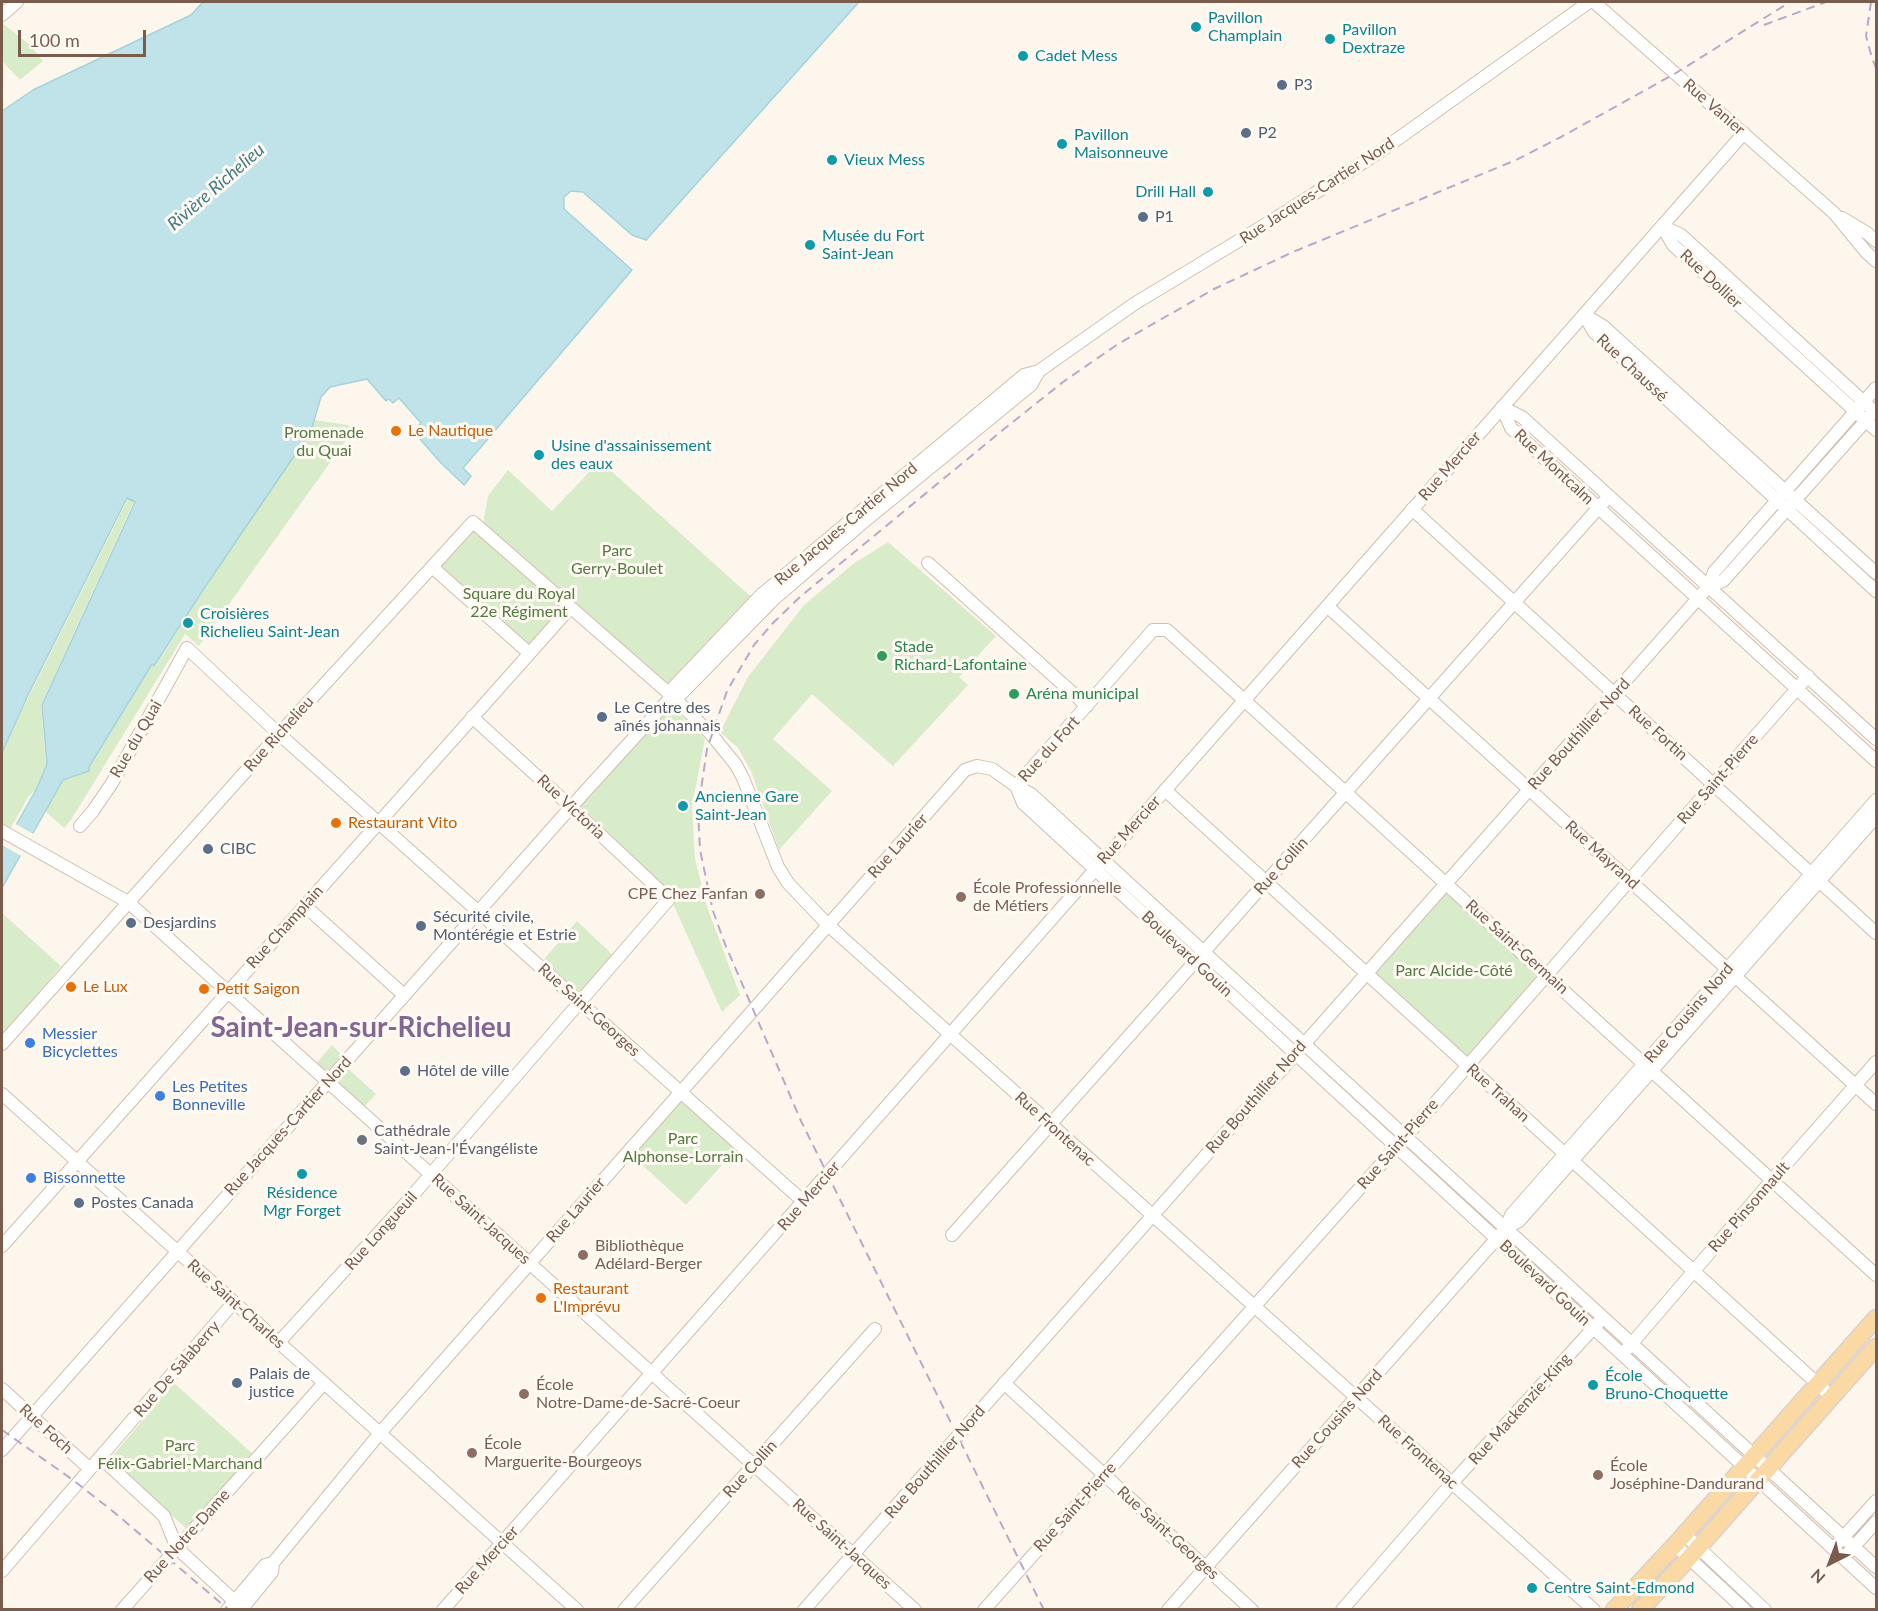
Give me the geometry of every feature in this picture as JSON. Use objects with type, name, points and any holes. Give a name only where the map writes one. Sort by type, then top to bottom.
[{"type":"main road","points":[[1614,1610],[1680,1540],[1876,1318]]},
{"type":"main road","points":[[1640,1610],[1876,1347]]},
{"type":"street","points":[[2,15],[17,2]]},
{"type":"street","name":"Rue Jacques-Cartier Nord","points":[[2,1450],[571,807],[672,696],[679,696],[773,600],[866,520],[1031,385],[1039,371],[1134,304],[1274,220],[1378,153],[1589,2]]},
{"type":"street","name":"Rue Vanier","points":[[1594,2],[1834,213],[1876,261]]},
{"type":"street","name":"Rue Mercier","points":[[443,1610],[1744,134]]},
{"type":"street","name":"Rue Vanier","points":[[1834,213],[1876,241]]},
{"type":"street","name":"Rue Dollier","points":[[1662,226],[1681,235],[1763,319],[1869,411],[1876,430]]},
{"type":"street","name":"Rue Chaussé","points":[[1584,315],[1603,326],[1685,408],[1786,500],[1876,591]]},
{"type":"street","name":"Rue Bouthillier Nord","points":[[804,1610],[1709,586],[1723,581],[1786,500],[1869,411],[1876,388]]},
{"type":"street","name":"Rue Montcalm","points":[[1502,407],[1522,417],[1876,739]]},
{"type":"street","name":"Rue Montcalm","points":[[1502,407],[1511,428],[1876,761]]},
{"type":"street","name":"Rue Collin","points":[[952,1235],[1610,496]]},
{"type":"street","name":"Rue Chaussé","points":[[1786,500],[1876,573]]},
{"type":"street","name":"Rue Fortin","points":[[1412,509],[1876,933]]},
{"type":"street","name":"Rue Richelieu","points":[[2,1044],[279,734],[473,522],[570,608]]},
{"type":"street","points":[[928,563],[1087,706]]},
{"type":"street","points":[[432,567],[529,653]]},
{"type":"street","name":"Rue Mayrand","points":[[1327,606],[1876,1104]]},
{"type":"street","name":"Rue Frontenac","points":[[570,608],[672,696],[711,734],[736,765],[778,867],[788,883],[828,925],[1594,1610]]},
{"type":"street","name":"Rue Champlain","points":[[2,1246],[570,608]]},
{"type":"street","name":"Rue du Fort","points":[[1016,786],[1153,630]]},
{"type":"street","name":"Rue Saint-Germain","points":[[1153,630],[1167,630],[1245,699],[1876,1275]]},
{"type":"street","name":"Rue Saint-Georges","points":[[187,648],[279,734],[804,1202]]},
{"type":"street","name":"Rue du Quai","points":[[80,826],[111,783],[187,648]]},
{"type":"street","name":"Rue Saint-Pierre","points":[[984,1610],[1405,1136],[1808,676]]},
{"type":"street","name":"Rue Victoria","points":[[472,717],[669,899]]},
{"type":"street","name":"Rue Laurier","points":[[238,1608],[272,1572],[273,1563],[380,1433],[965,770],[977,766],[992,769],[1016,786]]},
{"type":"street","name":"Boulevard Gouin","points":[[1016,786],[1032,794],[1099,864],[1200,957],[1295,1053],[1660,1389],[1750,1461]]},
{"type":"street","name":"Rue Trahan","points":[[1165,790],[1832,1397]]},
{"type":"street","name":"Rue Cousins Nord","points":[[1168,1610],[1506,1228],[1519,1221],[1569,1157],[1816,877],[1876,800]]},
{"type":"street","name":"Rue Cousins Nord","points":[[1816,877],[1876,818]]},
{"type":"street","name":"Rue Saint-Jacques","points":[[2,831],[128,902],[915,1610]]},
{"type":"street","name":"Rue Longueuil","points":[[279,1342],[432,1174],[669,899]]},
{"type":"street","points":[[304,905],[404,995]]},
{"type":"street","name":"Boulevard Gouin","points":[[1200,957],[1304,1044],[1670,1378],[1833,1548],[1876,1588]]},
{"type":"street","name":"Rue Pinsonnault","points":[[1622,1354],[1876,1062]]},
{"type":"street","name":"Rue Saint-Charles","points":[[2,1094],[577,1610]]},
{"type":"street","name":"Rue De Salaberry","points":[[2,1570],[234,1302]]},
{"type":"street","name":"Rue Mackenzie-King","points":[[1342,1610],[1452,1483],[1603,1318]]},
{"type":"street","name":"Rue Collin","points":[[624,1610],[875,1329]]},
{"type":"street","points":[[1660,1389],[1670,1378]]},
{"type":"street","name":"Rue Notre-Dame","points":[[122,1610],[324,1383]]},
{"type":"street","name":"Rue Saint-Georges","points":[[1004,1383],[1252,1610]]},
{"type":"street","name":"Rue Foch","points":[[2,1389],[90,1469]]},
{"type":"street","points":[[100,1457],[164,1516],[177,1548],[238,1608]]},
{"type":"street","name":"Boulevard Gouin","points":[[1764,1474],[1844,1537],[1876,1567]]},
{"type":"street","points":[[1833,1548],[1876,1501]]},
{"type":"street","points":[[1844,1558],[1876,1522]]},
{"type":"street","points":[[1680,1540],[1766,1610]]},
{"type":"street","points":[[1694,1552],[1745,1610]]},
{"type":"green space","points":[[2,23],[30,45],[43,61],[20,80],[2,61]]},
{"type":"green space","name":"Promenade du Quai","points":[[314,420],[348,425],[354,429],[199,646],[185,634],[64,828],[45,811],[63,781],[89,771],[152,665],[155,667],[220,565],[311,431]]},
{"type":"green space","name":"Parc Gerry-Boulet","points":[[600,461],[749,595],[762,594],[668,688],[483,524],[488,496],[508,470],[552,511]]},
{"type":"green space","points":[[128,499],[134,501],[41,705],[46,765],[37,788],[28,797],[2,844],[2,755],[25,704]]},
{"type":"green space","name":"Square du Royal 22e Régiment","points":[[473,522],[570,608],[529,653],[432,567]]},
{"type":"green space","name":"Stade Richard-Lafontaine","points":[[888,542],[996,636],[959,677],[968,685],[893,766],[812,694],[773,739],[832,791],[779,850],[751,771],[738,748],[720,732],[748,677],[804,605],[853,564]]},
{"type":"green space","points":[[670,705],[705,739],[692,806],[695,859],[707,907],[740,995],[722,1012],[674,906],[673,895],[580,805]]},
{"type":"green space","name":"Parc Alcide-Côté","points":[[1446,883],[1547,975],[1467,1065],[1366,973]]},
{"type":"green space","points":[[2,913],[61,966],[2,1036]]},
{"type":"green space","points":[[577,921],[617,959],[580,1002],[539,965]]},
{"type":"green space","points":[[332,1045],[345,1058],[327,1078],[314,1066]]},
{"type":"green space","points":[[344,1065],[376,1094],[362,1109],[330,1082]]},
{"type":"green space","name":"Parc Alphonse-Lorrain","points":[[680,1091],[740,1145],[686,1205],[627,1151]]},
{"type":"green space","name":"Parc Félix-Gabriel-Marchand","points":[[174,1383],[253,1454],[188,1530],[109,1460]]},
{"type":"water","name":"Rivière Richelieu","points":[[203,2],[859,2],[646,240],[632,235],[583,192],[571,191],[564,197],[564,209],[632,270],[463,468],[471,476],[464,485],[413,431],[421,423],[399,398],[393,403],[389,399],[386,401],[367,379],[330,387],[321,397],[311,431],[154,666],[152,664],[89,767],[89,771],[63,780],[2,888],[2,850],[37,788],[47,764],[42,705],[135,502],[127,498],[28,695],[2,753],[2,111],[33,90],[191,15]]},
{"type":"pier","points":[[14,823],[35,835],[23,857],[2,845]]},
{"type":"railway","points":[[1044,1610],[801,1121],[713,911],[700,850],[698,810],[707,749],[727,691],[754,645],[801,596],[1063,382],[1118,344],[1214,289],[1293,252],[1516,160],[1676,73],[1790,2]]},
{"type":"railway","points":[[1764,25],[1826,2]]},
{"type":"railway","points":[[1871,2],[1866,36],[1876,68]]},
{"type":"railway","points":[[2,1430],[115,1513],[229,1610]]},
{"type":"place","name":"Pavillon Champlain","points":[[1196,27]]},
{"type":"place","name":"Pavillon Dextraze","points":[[1330,39]]},
{"type":"place","name":"Cadet Mess","points":[[1023,56]]},
{"type":"place","name":"P3","points":[[1282,85]]},
{"type":"place","name":"P2","points":[[1246,133]]},
{"type":"place","name":"Pavillon Maisonneuve","points":[[1062,144]]},
{"type":"place","name":"Vieux Mess","points":[[832,160]]},
{"type":"place","name":"Drill Hall","points":[[1208,192]]},
{"type":"place","name":"P1","points":[[1143,217]]},
{"type":"place","name":"Musée du Fort Saint-Jean","points":[[810,245]]},
{"type":"place","name":"Le Nautique","points":[[396,431]]},
{"type":"place","name":"Usine d'assainissement des eaux","points":[[539,455]]},
{"type":"place","name":"Croisières Richelieu Saint-Jean","points":[[188,623]]},
{"type":"place","name":"Stade Richard-Lafontaine","points":[[882,656]]},
{"type":"place","name":"Aréna municipal","points":[[1014,694]]},
{"type":"place","name":"Le Centre des aînés johannais","points":[[602,717]]},
{"type":"place","name":"Ancienne Gare Saint-Jean","points":[[683,806]]},
{"type":"place","name":"Restaurant Vito","points":[[336,823]]},
{"type":"place","name":"CIBC","points":[[208,849]]},
{"type":"place","name":"CPE Chez Fanfan","points":[[760,894]]},
{"type":"place","name":"École Professionnelle de Métiers","points":[[961,897]]},
{"type":"place","name":"Desjardins","points":[[131,923]]},
{"type":"place","name":"Sécurité civile, Montérégie et Estrie","points":[[421,926]]},
{"type":"place","name":"Le Lux","points":[[71,987]]},
{"type":"place","name":"Petit Saigon","points":[[204,989]]},
{"type":"place","name":"Messier Bicyclettes","points":[[30,1043]]},
{"type":"place","name":"Hôtel de ville","points":[[405,1071]]},
{"type":"place","name":"Les Petites Bonneville","points":[[160,1096]]},
{"type":"place","name":"Cathédrale Saint-Jean-l'Évangéliste","points":[[362,1140]]},
{"type":"place","name":"Résidence Mgr Forget","points":[[302,1174]]},
{"type":"place","name":"Bissonnette","points":[[31,1178]]},
{"type":"place","name":"Postes Canada","points":[[79,1203]]},
{"type":"place","name":"Bibliothèque Adélard-Berger","points":[[583,1255]]},
{"type":"place","name":"Restaurant L'Imprévu","points":[[541,1298]]},
{"type":"place","name":"Palais de justice","points":[[237,1383]]},
{"type":"place","name":"École Bruno-Choquette","points":[[1593,1385]]},
{"type":"place","name":"École Notre-Dame-de-Sacré-Coeur","points":[[524,1394]]},
{"type":"place","name":"École Marguerite-Bourgeoys","points":[[472,1453]]},
{"type":"place","name":"École Joséphine-Dandurand","points":[[1598,1475]]},
{"type":"place","name":"Centre Saint-Edmond","points":[[1532,1588]]},
{"type":"district","name":"Saint-Jean-sur-Richelieu","points":[[361,1028]]}]
